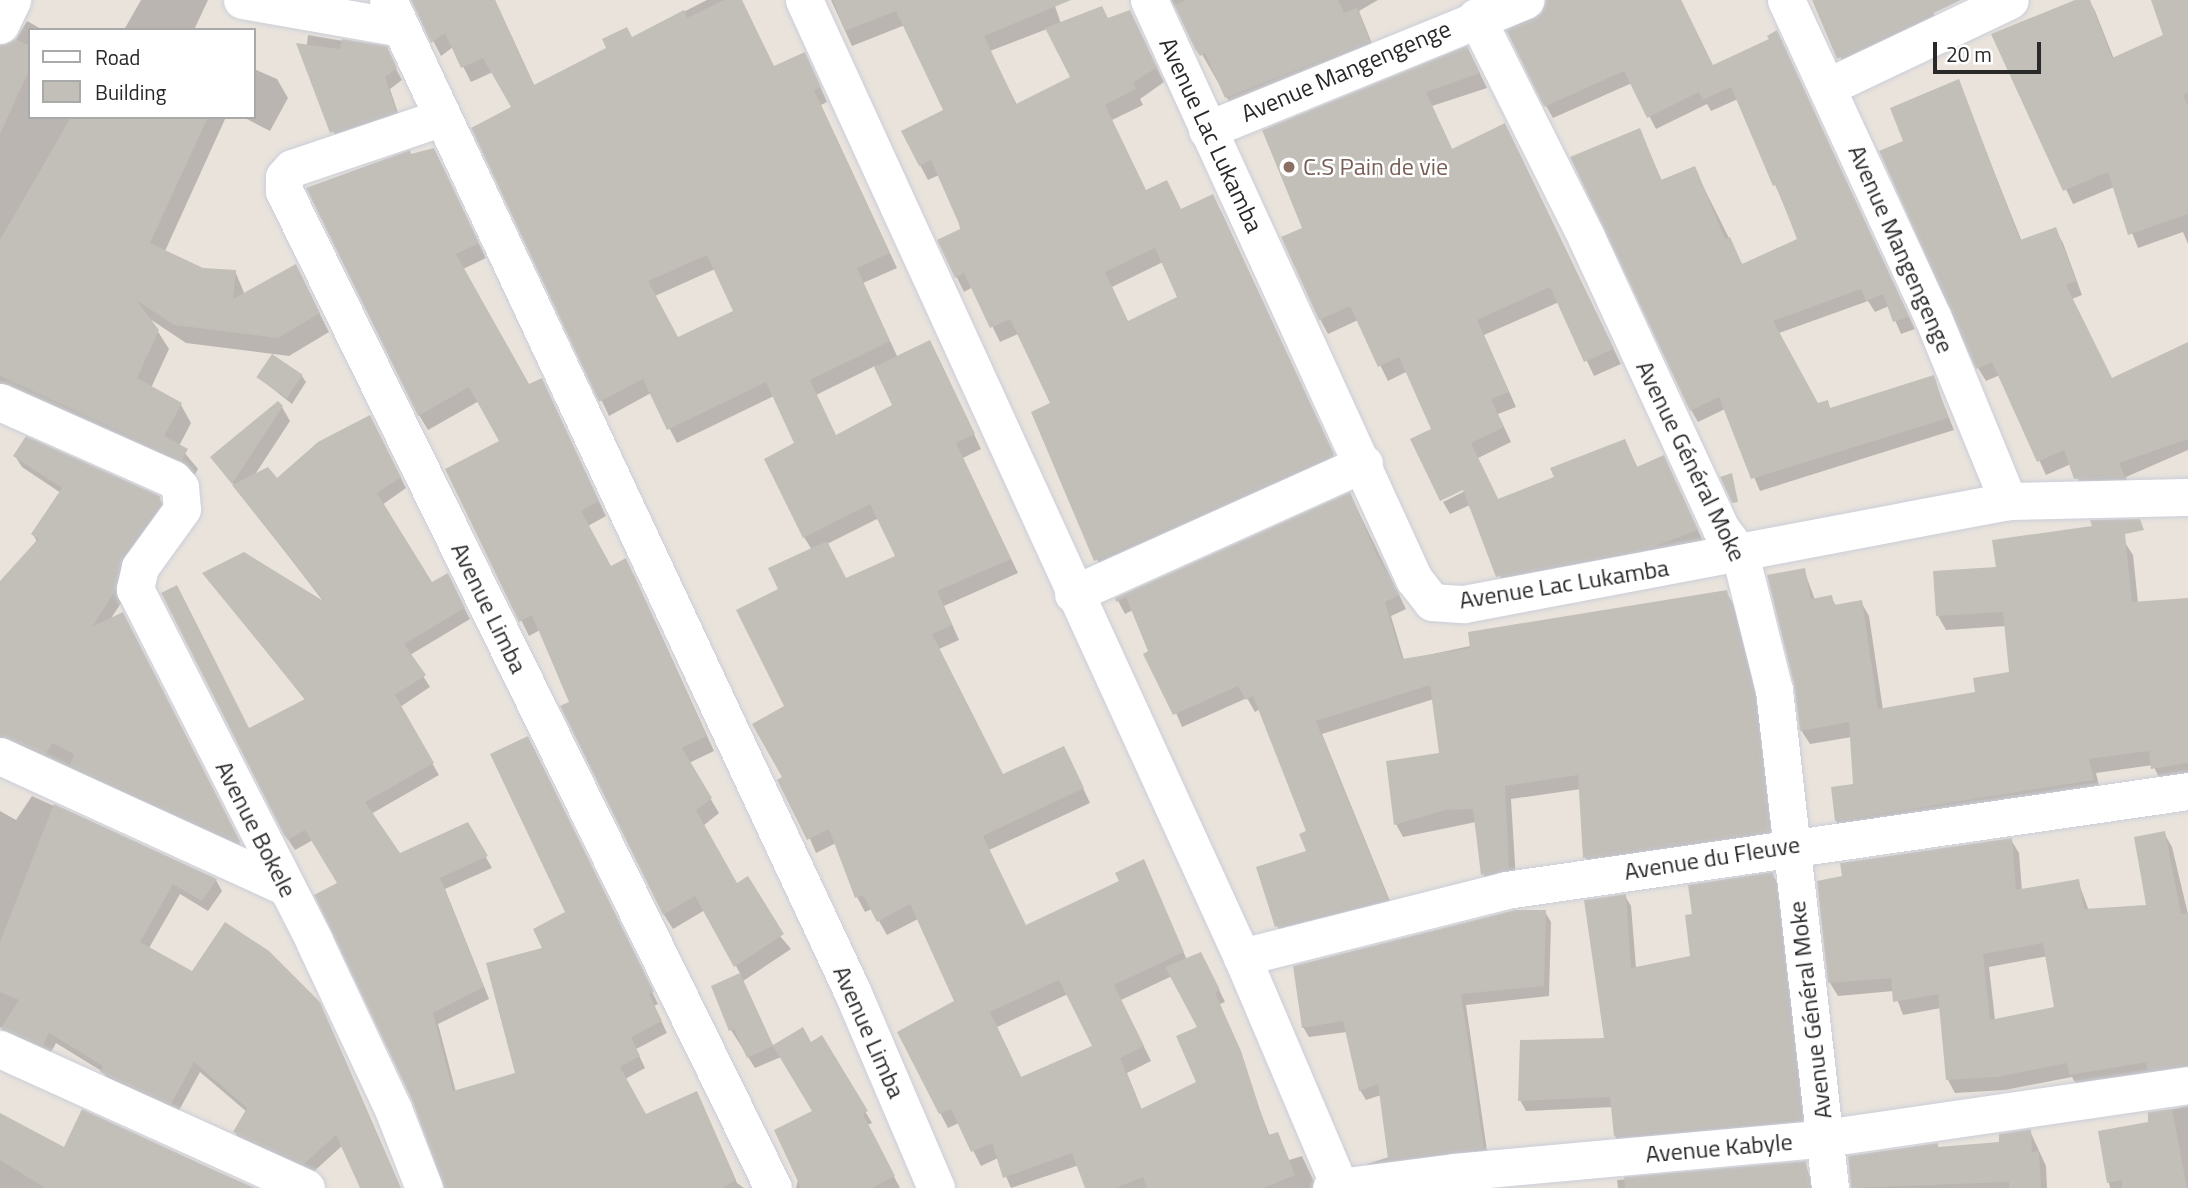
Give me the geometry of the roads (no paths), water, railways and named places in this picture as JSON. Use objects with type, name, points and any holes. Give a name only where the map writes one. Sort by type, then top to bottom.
[{"type":"street","points":[[0,25],[12,0]]},
{"type":"street","name":"Avenue Limba","points":[[242,0],[392,14],[852,991],[936,1188]]},
{"type":"street","points":[[804,0],[1073,594],[1242,957],[1337,1187]]},
{"type":"street","name":"Avenue Lac Lukamba","points":[[1149,0],[1207,130],[1364,463],[1414,579],[1432,602],[1464,604],[2008,502],[2188,497]]},
{"type":"street","name":"Avenue Mangengenge","points":[[1207,130],[1476,17],[1525,0]]},
{"type":"street","name":"Avenue Mangengenge","points":[[1786,0],[1829,86],[1933,318],[2008,502]]},
{"type":"street","points":[[1829,86],[2010,0]]},
{"type":"street","name":"Avenue Général Moke","points":[[1476,17],[1586,237],[1721,529],[1740,554],[1774,690],[1830,1188]]},
{"type":"street","name":"Avenue Limba","points":[[440,118],[292,168],[284,177],[284,191],[774,1188]]},
{"type":"street","name":"Avenue Bokele","points":[[0,402],[173,479],[183,498],[182,509],[140,566],[135,589],[286,887],[393,1109],[424,1188]]},
{"type":"street","points":[[1073,594],[1364,463]]},
{"type":"street","points":[[0,756],[286,887]]},
{"type":"street","name":"Avenue du Fleuve","points":[[1242,957],[1506,890],[1791,846],[2188,791]]},
{"type":"street","points":[[0,1049],[306,1188]]},
{"type":"street","name":"Avenue Kabyle","points":[[1337,1187],[1605,1174],[1825,1138],[2188,1085]]},
{"type":"place","name":"C.S Pain de vie","points":[[1289,167]]}]
